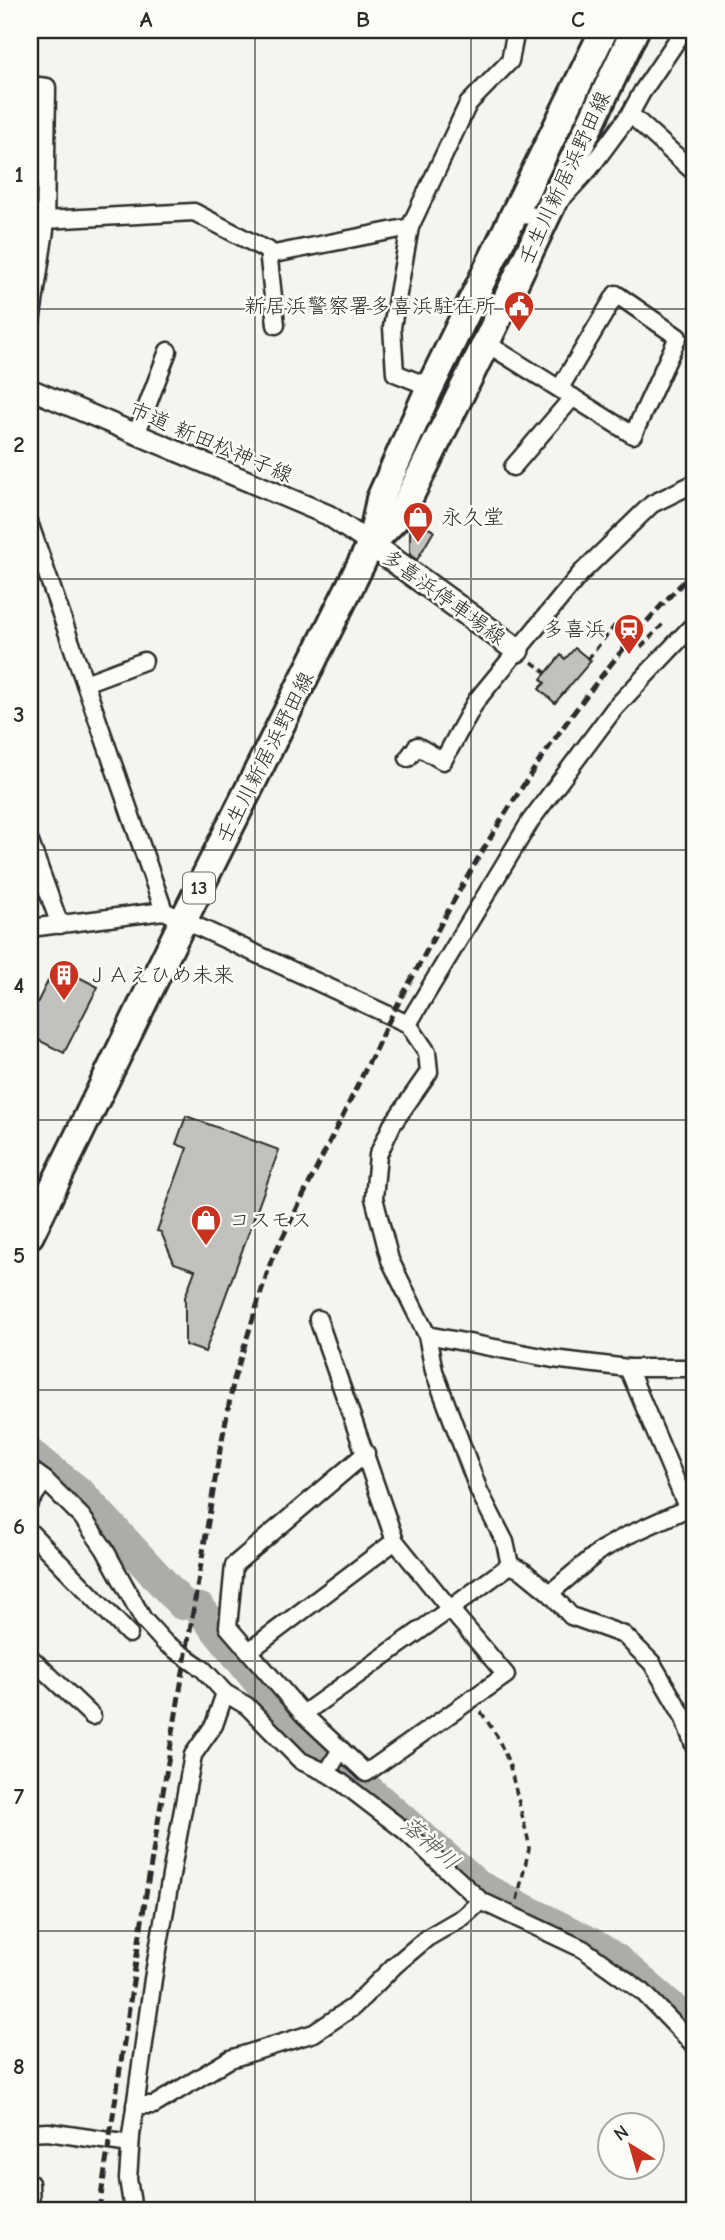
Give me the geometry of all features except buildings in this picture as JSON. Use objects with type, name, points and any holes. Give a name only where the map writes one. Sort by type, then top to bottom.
[{"type":"main road","name":"壬生川新居浜野田線","points":[[371,544],[380,499],[430,387],[604,30]]},
{"type":"main road","name":"壬生川新居浜野田線","points":[[30,1235],[174,915],[371,544],[402,512],[635,30]]},
{"type":"main road","name":"多喜浜停車場線","points":[[371,544],[517,650]]},
{"type":"street","points":[[430,387],[395,373],[392,327],[411,227],[468,104],[510,61],[516,30]]},
{"type":"street","points":[[512,215],[546,216],[590,168],[630,114],[684,30]]},
{"type":"street","points":[[30,85],[47,87],[45,220],[30,329]]},
{"type":"street","points":[[630,114],[695,173]]},
{"type":"street","points":[[45,220],[194,212],[274,254],[411,227]]},
{"type":"street","points":[[268,250],[276,326]]},
{"type":"street","points":[[486,343],[567,392],[633,435],[678,337],[616,294],[567,392],[513,467]]},
{"type":"street","points":[[136,435],[169,351]]},
{"type":"street","name":"市道 新田松神子線","points":[[30,389],[328,515],[371,544]]},
{"type":"street","points":[[408,758],[417,746],[443,761],[476,701],[581,573],[652,504],[695,483]]},
{"type":"street","points":[[30,525],[85,683],[174,915]]},
{"type":"street","points":[[408,1024],[531,820],[614,709],[692,633]]},
{"type":"street","points":[[85,683],[144,661]]},
{"type":"street","points":[[30,842],[60,925]]},
{"type":"street","points":[[30,928],[174,915],[408,1024],[427,1052],[429,1072],[393,1125],[378,1155],[374,1198],[390,1260],[427,1335],[434,1371],[479,1491],[505,1542],[510,1564],[550,1593],[571,1616],[624,1635],[652,1663],[683,1716],[695,1748]]},
{"type":"street","points":[[318,1319],[366,1453],[395,1541],[506,1675],[366,1773],[303,1714],[228,1627],[234,1565],[366,1453]]},
{"type":"street","points":[[427,1335],[553,1359],[628,1368],[695,1368]]},
{"type":"street","points":[[550,1593],[601,1550],[691,1506],[628,1368]]},
{"type":"street","points":[[30,1469],[82,1517],[104,1548],[143,1619],[164,1642],[203,1669],[225,1693],[247,1706],[301,1761],[341,1782],[405,1831],[481,1901],[583,1949],[643,1992],[695,2046]]},
{"type":"street","points":[[30,1502],[45,1480]]},
{"type":"street","points":[[30,1532],[129,1634]]},
{"type":"street","points":[[249,1651],[395,1541]]},
{"type":"street","points":[[303,1714],[510,1564]]},
{"type":"street","points":[[30,1657],[92,1716]]},
{"type":"street","points":[[133,2210],[128,2179],[130,2144],[153,1979],[193,1755],[214,1726],[225,1693]]},
{"type":"street","points":[[327,1773],[340,1750]]},
{"type":"street","points":[[135,2105],[154,2105],[230,2059],[314,2033],[353,2007],[427,1938],[463,1917],[481,1901]]},
{"type":"street","points":[[30,2133],[48,2132],[130,2144]]},
{"type":"street","points":[[30,2183],[31,2210]]},
{"type":"path","points":[[588,659],[615,625],[641,647],[663,624]]},
{"type":"path","points":[[471,1699],[497,1736],[509,1763],[529,1849],[520,1892]]},
{"type":"waterway","name":"落神川","points":[[30,1454],[80,1493],[182,1604]]},
{"type":"waterway","name":"落神川","points":[[200,1609],[267,1692],[343,1768],[478,1886],[589,1942],[617,1960],[669,2005],[695,2032]]},
{"type":"railway","points":[[99,2210],[146,1894],[220,1450],[234,1379],[271,1261],[388,1023],[484,848],[547,750],[581,703],[617,657],[695,570]]},
{"type":"place","name":"新居浜警察署多喜浜駐在所","points":[[519,333]]},
{"type":"place","name":"永久堂","points":[[418,544]]},
{"type":"place","name":"多喜浜","points":[[629,656]]},
{"type":"place","name":"ＪＡえひめ未来","points":[[64,1002]]},
{"type":"place","name":"コスモス","points":[[206,1247]]}]
